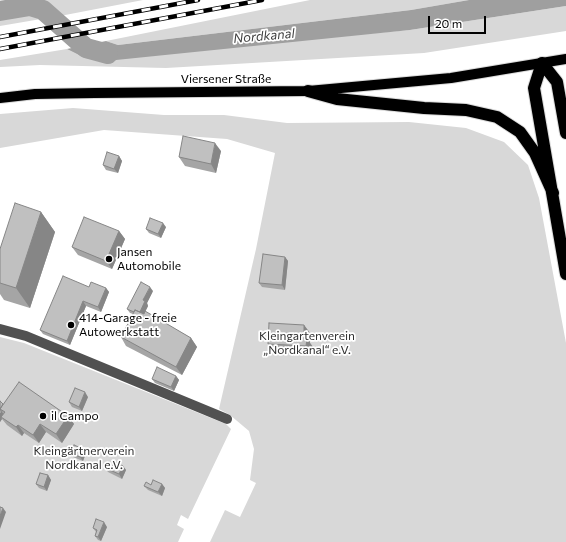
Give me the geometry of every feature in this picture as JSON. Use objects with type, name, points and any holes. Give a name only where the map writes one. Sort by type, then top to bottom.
[{"type":"highway","points":[[566,133],[558,82],[542,64],[534,88],[566,274]]},
{"type":"highway","points":[[308,91],[337,99],[424,108],[466,110],[497,117],[520,132],[531,148],[553,193]]},
{"type":"main road","name":"Viersener Straße","points":[[0,98],[35,94],[308,91],[451,78],[566,59]]},
{"type":"street","points":[[0,329],[26,336],[227,419]]},
{"type":"green space","points":[[34,0],[143,0],[60,16],[43,2]]},
{"type":"green space","points":[[310,0],[469,0],[411,10],[118,45],[106,41]]},
{"type":"green space","points":[[566,6],[566,31],[424,53],[166,68],[40,65],[0,67],[0,60],[67,49],[85,58],[410,30]]},
{"type":"green space","points":[[20,13],[41,19],[0,26],[0,17]]},
{"type":"green space","name":"Kleingartenverein „Nordkanal“ e.V.","points":[[73,108],[164,115],[224,115],[287,123],[409,122],[466,128],[504,142],[528,165],[539,198],[566,343],[566,542],[210,542],[225,510],[240,517],[256,483],[250,480],[254,449],[249,431],[230,415],[219,409],[256,249],[275,153],[227,139],[104,130],[0,148],[0,114]]},
{"type":"green space","name":"Kleingärtnerverein Nordkanal e.V.","points":[[0,337],[24,343],[226,424],[231,429],[188,519],[181,515],[177,525],[184,529],[178,542],[0,542]]},
{"type":"water","points":[[469,0],[566,0],[566,6],[410,30],[116,60],[85,58],[67,49],[106,41],[118,45],[411,10]]},
{"type":"building","points":[[183,136],[215,143],[211,164],[179,157]]},
{"type":"building","points":[[107,152],[119,156],[114,169],[103,165]]},
{"type":"building","points":[[15,203],[41,212],[16,288],[0,283],[0,249]]},
{"type":"building","points":[[84,217],[119,231],[106,261],[72,247]]},
{"type":"building","points":[[150,218],[163,223],[158,234],[146,229]]},
{"type":"building","points":[[263,254],[285,257],[282,285],[259,283]]},
{"type":"building","points":[[63,276],[89,287],[91,282],[106,288],[98,307],[83,301],[67,341],[40,330]]},
{"type":"building","points":[[141,282],[150,287],[143,300],[145,301],[140,312],[135,310],[134,312],[127,309]]},
{"type":"building","points":[[135,310],[144,314],[145,311],[191,338],[176,367],[121,337]]},
{"type":"building","points":[[269,323],[304,325],[304,339],[307,339],[306,346],[268,344]]},
{"type":"building","points":[[157,367],[176,376],[171,387],[152,379]]},
{"type":"building","points":[[19,382],[68,416],[56,434],[40,424],[33,435],[18,425],[16,427],[1,417],[5,412],[0,409]]},
{"type":"building","points":[[75,388],[85,392],[79,407],[69,402]]},
{"type":"building","points":[[0,401],[3,404],[0,409]]},
{"type":"building","points":[[74,445],[83,449],[80,457],[65,451],[67,448],[72,450]]},
{"type":"building","points":[[114,462],[123,466],[119,474],[105,468],[107,464],[112,467]]},
{"type":"building","points":[[40,473],[48,475],[44,487],[36,484]]},
{"type":"building","points":[[153,480],[162,484],[158,492],[144,486],[146,482],[151,485]]},
{"type":"building","points":[[0,507],[3,508],[0,516]]},
{"type":"building","points":[[96,519],[104,522],[98,537],[95,536],[97,530],[93,528]]},
{"type":"waterway","name":"Nordkanal","points":[[0,11],[30,6],[43,10],[86,48],[108,54]]},
{"type":"railway","points":[[0,37],[198,0]]},
{"type":"railway","points":[[0,49],[262,0]]},
{"type":"place","name":"Jansen Automobile","points":[[109,259]]},
{"type":"place","name":"414-Garage - freie Autowerkstatt","points":[[71,325]]},
{"type":"place","name":"il Campo","points":[[43,416]]}]
